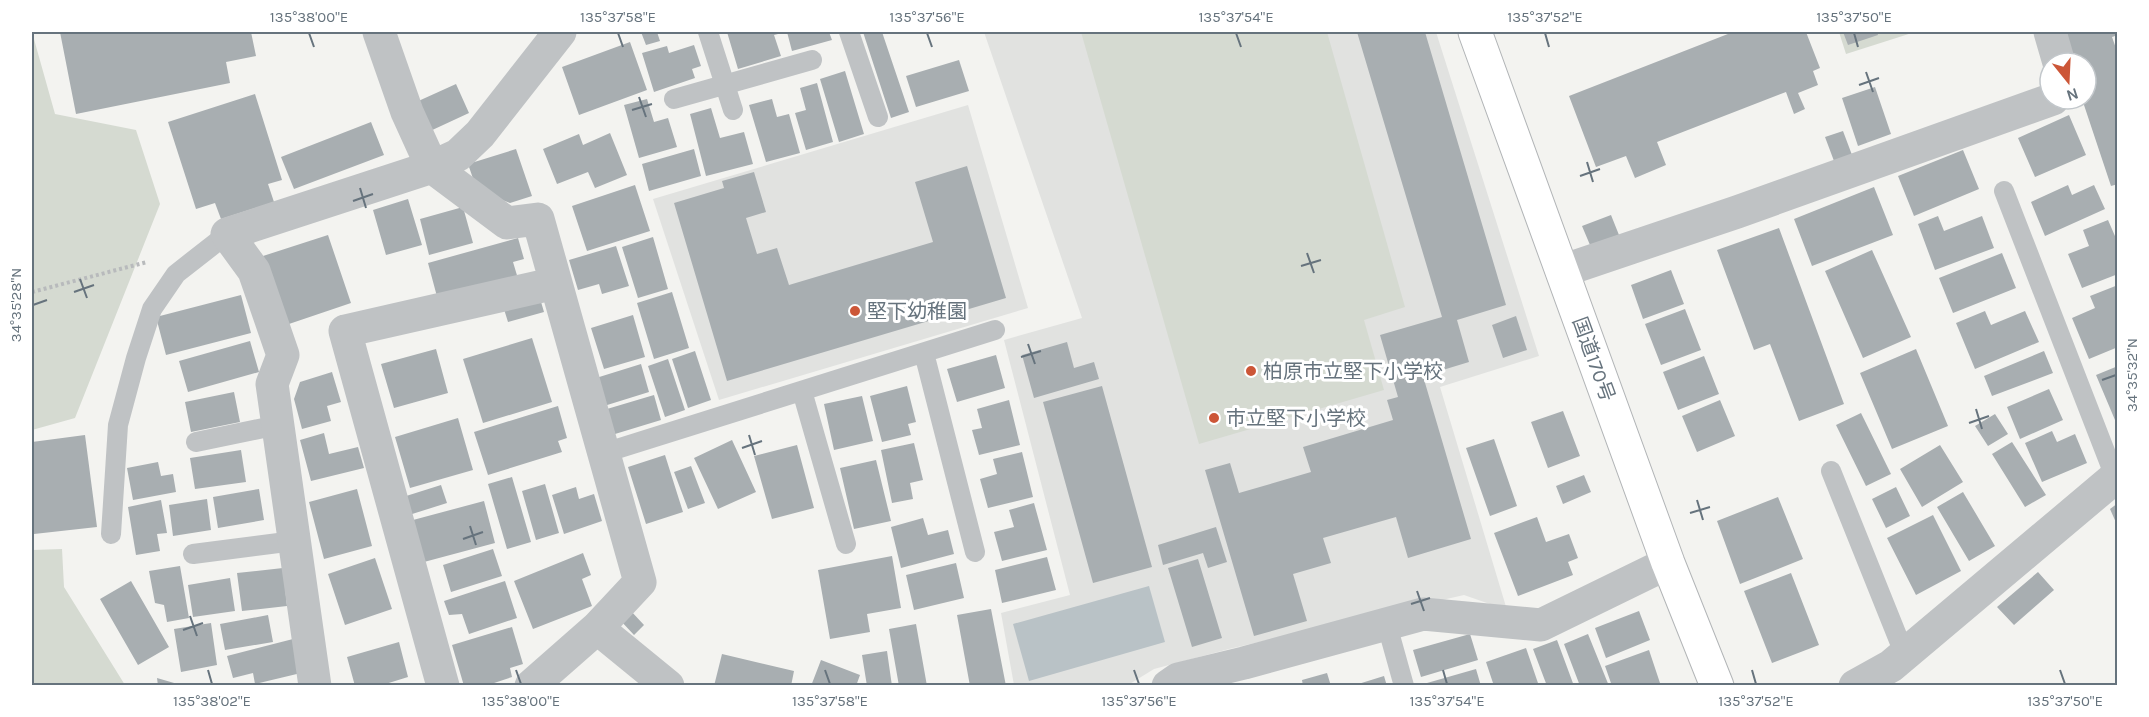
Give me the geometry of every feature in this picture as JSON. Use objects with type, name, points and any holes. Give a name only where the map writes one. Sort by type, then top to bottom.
[{"type":"highway","name":"国道170号","points":[[1475,32],[1668,563],[1717,686]]},
{"type":"street","points":[[379,32],[406,112],[432,167],[507,223],[538,219],[640,582],[597,628],[531,686]]},
{"type":"street","points":[[315,686],[272,384],[283,355],[254,271],[227,234],[432,167],[458,155],[480,134],[560,32]]},
{"type":"street","points":[[2050,32],[2056,51]]},
{"type":"street","points":[[1562,271],[1749,208],[2038,105]]},
{"type":"street","points":[[443,686],[345,331],[556,283]]},
{"type":"street","points":[[1855,686],[1891,666],[2116,476]]},
{"type":"street","points":[[1168,686],[1178,679],[1423,614],[1541,625],[1668,563]]},
{"type":"street","points":[[597,628],[667,685]]},
{"type":"lane","points":[[708,32],[733,110]]},
{"type":"lane","points":[[849,32],[878,117]]},
{"type":"lane","points":[[674,99],[812,60]]},
{"type":"lane","points":[[2004,191],[2116,476]]},
{"type":"lane","points":[[111,534],[118,424],[152,309],[176,274],[227,234]]},
{"type":"lane","points":[[604,453],[995,330]]},
{"type":"lane","points":[[924,353],[975,552]]},
{"type":"lane","points":[[802,391],[846,544]]},
{"type":"lane","points":[[196,442],[278,425]]},
{"type":"lane","points":[[1831,471],[1904,653]]},
{"type":"lane","points":[[192,554],[294,541]]},
{"type":"lane","points":[[1387,625],[1404,686]]},
{"type":"path","points":[[32,292],[156,259]]},
{"type":"shaded area","points":[[32,32],[55,114],[136,130],[160,204],[75,418],[32,430]]},
{"type":"shaded area","name":"柏原市立堅下小学校","points":[[984,32],[1436,32],[1539,356],[1440,387],[1507,610],[1464,595],[1229,649],[1154,669],[1128,685],[1014,685],[1001,613],[1070,595],[1004,340],[1082,318]]},
{"type":"shaded area","points":[[1081,32],[1327,32],[1405,307],[1364,320],[1384,390],[1199,444]]},
{"type":"shaded area","points":[[1839,32],[1915,32],[1846,54]]},
{"type":"shaded area","points":[[968,105],[1028,308],[719,400],[653,199]]},
{"type":"shaded area","points":[[62,549],[64,587],[125,685],[32,685],[32,550]]},
{"type":"shaded area","points":[[1149,586],[1165,642],[1029,681],[1013,624]]},
{"type":"building","points":[[60,32],[251,32],[256,56],[226,62],[230,83],[76,114]]},
{"type":"building","points":[[641,32],[657,32],[660,41],[646,45]]},
{"type":"building","points":[[727,32],[781,32],[774,35],[781,56],[738,69]]},
{"type":"building","points":[[787,32],[829,32],[832,40],[792,51]]},
{"type":"building","points":[[863,32],[882,32],[909,112],[891,118]]},
{"type":"building","points":[[1357,32],[1425,32],[1506,305],[1457,320],[1469,362],[1423,376],[1471,539],[1408,558],[1396,517],[1323,538],[1331,563],[1293,574],[1307,621],[1254,636],[1205,470],[1230,463],[1239,493],[1311,472],[1303,447],[1393,420],[1387,400],[1398,397],[1380,335],[1442,317]]},
{"type":"building","points":[[1733,32],[1806,32],[1820,68],[1813,71],[1818,85],[1798,93],[1805,109],[1794,114],[1786,92],[1657,142],[1666,165],[1635,178],[1626,156],[1596,167],[1569,96]]},
{"type":"building","points":[[1843,32],[1877,32],[1878,35],[1848,45]]},
{"type":"building","points":[[2060,32],[2118,32],[2118,35],[2112,37],[2118,54],[2118,184],[2111,186],[2086,111],[2098,111],[2098,51],[2067,51]]},
{"type":"building","points":[[630,42],[647,90],[579,115],[562,67]]},
{"type":"building","points":[[694,45],[701,66],[692,69],[695,78],[654,92],[642,53],[667,46],[669,53]]},
{"type":"building","points":[[959,60],[969,91],[916,107],[906,76]]},
{"type":"building","points":[[845,71],[864,134],[839,142],[820,79]]},
{"type":"building","points":[[817,83],[833,142],[806,150],[795,113],[806,110],[800,88]]},
{"type":"building","points":[[456,84],[469,113],[428,132],[414,103]]},
{"type":"building","points":[[1875,87],[1891,134],[1858,146],[1842,98]]},
{"type":"building","points":[[255,94],[282,180],[268,184],[274,202],[221,219],[215,203],[196,209],[168,122]]},
{"type":"building","points":[[647,99],[654,122],[668,118],[677,147],[639,158],[624,105]]},
{"type":"building","points":[[772,99],[777,117],[789,114],[800,153],[766,162],[749,105]]},
{"type":"building","points":[[711,108],[720,138],[744,132],[753,164],[706,176],[690,114]]},
{"type":"building","points":[[2069,115],[2086,155],[2035,177],[2018,138]]},
{"type":"building","points":[[371,122],[384,155],[294,189],[281,157]]},
{"type":"building","points":[[1843,131],[1852,155],[1834,161],[1825,137]]},
{"type":"building","points":[[610,133],[627,175],[595,188],[588,172],[557,184],[543,149],[579,134],[583,145]]},
{"type":"building","points":[[516,149],[532,196],[510,203],[477,190],[468,164]]},
{"type":"building","points":[[694,149],[701,176],[649,191],[642,164]]},
{"type":"building","points":[[1963,150],[1979,189],[1914,216],[1898,176]]},
{"type":"building","points":[[967,166],[1006,298],[727,381],[674,203],[724,188],[722,181],[754,172],[766,212],[746,218],[757,254],[777,248],[789,285],[933,242],[915,182]]},
{"type":"building","points":[[635,185],[650,231],[587,251],[572,206]]},
{"type":"building","points":[[2068,185],[2072,195],[2094,185],[2105,209],[2045,236],[2031,202]]},
{"type":"building","points":[[1874,187],[1893,235],[1812,266],[1794,219]]},
{"type":"building","points":[[408,199],[422,245],[386,255],[373,210]]},
{"type":"building","points":[[463,207],[473,243],[429,255],[420,219]]},
{"type":"building","points":[[1611,215],[1619,235],[1590,245],[1582,226]]},
{"type":"building","points":[[1938,216],[1944,231],[1982,216],[1994,248],[1935,270],[1918,224]]},
{"type":"building","points":[[2108,220],[2118,243],[2118,274],[2082,288],[2068,254],[2089,246],[2083,230]]},
{"type":"building","points":[[1779,228],[1844,404],[1799,421],[1770,344],[1754,350],[1717,250]]},
{"type":"building","points":[[328,235],[351,303],[286,325],[263,256]]},
{"type":"building","points":[[653,237],[668,289],[638,298],[622,247]]},
{"type":"building","points":[[518,238],[524,259],[513,262],[519,282],[439,304],[428,263]]},
{"type":"building","points":[[616,246],[629,286],[602,294],[599,284],[578,290],[569,260]]},
{"type":"building","points":[[1872,250],[1911,337],[1863,358],[1825,271]]},
{"type":"building","points":[[2002,253],[2016,288],[1953,313],[1939,278]]},
{"type":"building","points":[[1671,270],[1684,304],[1643,319],[1631,285]]},
{"type":"building","points":[[2118,285],[2118,347],[2089,359],[2072,318],[2095,308],[2090,296]]},
{"type":"building","points":[[672,292],[689,348],[654,359],[637,303]]},
{"type":"building","points":[[241,295],[251,333],[166,355],[156,317]]},
{"type":"building","points":[[539,295],[544,312],[508,322],[503,306]]},
{"type":"building","points":[[1685,309],[1701,350],[1661,365],[1645,324]]},
{"type":"building","points":[[1985,311],[1991,325],[2025,311],[2039,342],[1975,369],[1956,323]]},
{"type":"building","points":[[633,315],[645,357],[604,369],[591,328]]},
{"type":"building","points":[[1516,316],[1527,350],[1503,358],[1492,325]]},
{"type":"building","points":[[532,338],[552,402],[483,423],[463,359]]},
{"type":"building","points":[[250,341],[259,372],[188,392],[179,361]]},
{"type":"building","points":[[1067,342],[1074,368],[1094,362],[1099,379],[1034,398],[1022,355]]},
{"type":"building","points":[[436,349],[448,393],[394,408],[381,364]]},
{"type":"building","points":[[1916,349],[1948,426],[1892,449],[1860,373]]},
{"type":"building","points":[[695,351],[711,400],[688,408],[672,359]]},
{"type":"building","points":[[2044,351],[2053,373],[1992,396],[1984,376]]},
{"type":"building","points":[[996,355],[1005,388],[957,402],[947,369]]},
{"type":"building","points":[[1704,356],[1719,394],[1678,410],[1663,372]]},
{"type":"building","points":[[668,359],[685,410],[665,417],[648,366]]},
{"type":"building","points":[[641,364],[649,392],[604,406],[596,378]]},
{"type":"building","points":[[2118,366],[2118,419],[2115,420],[2096,375]]},
{"type":"building","points":[[332,372],[341,402],[327,406],[331,421],[302,429],[294,399],[300,382]]},
{"type":"building","points":[[907,386],[916,422],[908,424],[911,435],[882,442],[870,396]]},
{"type":"building","points":[[1102,386],[1152,567],[1093,583],[1043,402]]},
{"type":"building","points":[[2049,389],[2063,420],[2020,439],[2007,407]]},
{"type":"building","points":[[234,392],[240,422],[191,432],[185,402]]},
{"type":"building","points":[[654,395],[661,420],[615,434],[607,409]]},
{"type":"building","points":[[862,396],[873,441],[834,450],[824,404]]},
{"type":"building","points":[[1009,400],[1020,445],[979,455],[972,430],[982,428],[977,409]]},
{"type":"building","points":[[1720,400],[1735,436],[1697,452],[1682,416]]},
{"type":"building","points":[[558,406],[567,438],[558,441],[562,452],[488,475],[474,432]]},
{"type":"building","points":[[1563,411],[1580,456],[1548,468],[1531,422]]},
{"type":"building","points":[[1861,413],[1891,474],[1866,486],[1836,425]]},
{"type":"building","points":[[1995,414],[2008,434],[1988,446],[1975,426]]},
{"type":"building","points":[[458,418],[473,470],[410,488],[395,437]]},
{"type":"building","points":[[2052,431],[2057,442],[2075,434],[2087,463],[2042,482],[2025,443]]},
{"type":"building","points":[[324,433],[329,454],[358,447],[364,468],[311,481],[300,440]]},
{"type":"building","points":[[85,435],[97,527],[34,534],[32,442]]},
{"type":"building","points":[[1494,439],[1517,506],[1490,516],[1466,448]]},
{"type":"building","points":[[732,440],[756,492],[718,509],[694,458]]},
{"type":"building","points":[[2012,442],[2046,495],[2025,507],[1992,454]]},
{"type":"building","points":[[914,443],[923,480],[910,483],[913,499],[892,503],[881,450]]},
{"type":"building","points":[[797,445],[814,508],[772,519],[754,456]]},
{"type":"building","points":[[1940,445],[1963,482],[1922,507],[1900,469]]},
{"type":"building","points":[[241,450],[246,482],[195,489],[190,458]]},
{"type":"building","points":[[1022,452],[1033,497],[988,508],[980,479],[997,474],[993,459]]},
{"type":"building","points":[[665,455],[683,512],[646,524],[628,467]]},
{"type":"building","points":[[876,460],[891,521],[854,529],[840,468]]},
{"type":"building","points":[[158,462],[161,476],[173,474],[176,492],[133,500],[127,468]]},
{"type":"building","points":[[691,466],[705,503],[688,509],[674,472]]},
{"type":"building","points":[[1584,475],[1591,492],[1563,504],[1556,486]]},
{"type":"building","points":[[512,477],[531,542],[507,549],[488,484]]},
{"type":"building","points":[[545,484],[559,533],[536,540],[522,491]]},
{"type":"building","points":[[441,485],[447,503],[409,515],[403,497]]},
{"type":"building","points":[[576,487],[579,499],[594,494],[602,521],[564,534],[552,495]]},
{"type":"building","points":[[1896,487],[1910,516],[1886,528],[1872,499]]},
{"type":"building","points":[[259,489],[264,520],[218,528],[213,497]]},
{"type":"building","points":[[357,489],[372,546],[324,559],[309,502]]},
{"type":"building","points":[[1963,492],[1995,546],[1969,561],[1937,507]]},
{"type":"building","points":[[1778,497],[1803,559],[1740,584],[1717,521]]},
{"type":"building","points":[[207,499],[211,530],[173,536],[169,505]]},
{"type":"building","points":[[161,500],[167,533],[157,534],[160,551],[136,555],[128,507]]},
{"type":"building","points":[[484,501],[495,543],[424,562],[413,520]]},
{"type":"building","points":[[1034,503],[1047,550],[1002,561],[994,532],[1014,527],[1009,510]]},
{"type":"building","points":[[2118,503],[2118,527],[2110,509]]},
{"type":"building","points":[[1933,515],[1961,571],[1916,595],[1887,538]]},
{"type":"building","points":[[1537,517],[1546,542],[1569,534],[1578,558],[1568,562],[1573,575],[1518,596],[1494,533]]},
{"type":"building","points":[[923,518],[928,535],[948,530],[954,554],[901,568],[891,527]]},
{"type":"building","points":[[1216,527],[1227,562],[1208,568],[1203,553],[1163,565],[1158,545]]},
{"type":"building","points":[[493,549],[502,576],[451,592],[443,565]]},
{"type":"building","points":[[583,553],[591,575],[582,579],[592,606],[533,629],[514,581]]},
{"type":"building","points":[[892,556],[901,608],[867,614],[870,632],[830,639],[818,570]]},
{"type":"building","points":[[1047,557],[1056,590],[1002,603],[995,570]]},
{"type":"building","points":[[375,558],[392,609],[345,625],[328,574]]},
{"type":"building","points":[[1198,559],[1222,638],[1192,647],[1168,568]]},
{"type":"building","points":[[956,563],[964,598],[914,610],[906,575]]},
{"type":"building","points":[[180,566],[189,618],[167,622],[164,605],[155,603],[149,571]]},
{"type":"building","points":[[283,568],[287,606],[242,611],[237,573]]},
{"type":"building","points":[[2038,572],[2054,590],[2014,625],[1997,607]]},
{"type":"building","points":[[1791,573],[1819,645],[1772,663],[1744,591]]},
{"type":"building","points":[[230,578],[235,611],[193,617],[188,585]]},
{"type":"building","points":[[131,581],[169,647],[138,665],[100,599]]},
{"type":"building","points":[[505,581],[517,618],[469,634],[462,614],[449,615],[444,601]]},
{"type":"building","points":[[991,609],[1006,686],[970,686],[957,615]]},
{"type":"building","points":[[630,610],[644,625],[634,635],[620,620]]},
{"type":"building","points":[[1639,611],[1650,640],[1606,658],[1595,628]]},
{"type":"building","points":[[268,615],[273,642],[225,650],[220,624]]},
{"type":"building","points":[[211,623],[217,665],[181,672],[174,629]]},
{"type":"building","points":[[916,624],[927,686],[899,686],[889,629]]},
{"type":"building","points":[[512,627],[523,664],[510,668],[512,677],[485,686],[464,686],[452,645]]},
{"type":"building","points":[[1470,634],[1478,660],[1421,677],[1413,650]]},
{"type":"building","points":[[1588,634],[1609,686],[1580,686],[1564,644]]},
{"type":"building","points":[[293,639],[301,673],[255,684],[253,673],[233,678],[227,656]]},
{"type":"building","points":[[1557,640],[1574,686],[1547,686],[1533,649]]},
{"type":"building","points":[[399,642],[408,677],[379,686],[355,686],[347,657]]},
{"type":"building","points":[[1526,648],[1539,686],[1494,686],[1486,662]]},
{"type":"building","points":[[1649,650],[1661,686],[1612,686],[1605,666]]},
{"type":"building","points":[[887,651],[892,686],[867,686],[862,655]]},
{"type":"building","points":[[722,654],[794,671],[791,686],[714,686]]},
{"type":"building","points":[[821,660],[860,675],[856,686],[811,686]]},
{"type":"building","points":[[1476,669],[1481,686],[1420,686],[1420,685]]},
{"type":"building","points":[[1327,673],[1331,686],[1303,686],[1302,680]]},
{"type":"building","points":[[1384,676],[1387,686],[1355,686],[1355,685]]},
{"type":"building","points":[[157,678],[181,685],[181,686],[158,686]]},
{"type":"place","name":"堅下幼稚園","points":[[855,311]]},
{"type":"place","name":"柏原市立堅下小学校","points":[[1251,371]]},
{"type":"place","name":"市立堅下小学校","points":[[1214,418]]}]
